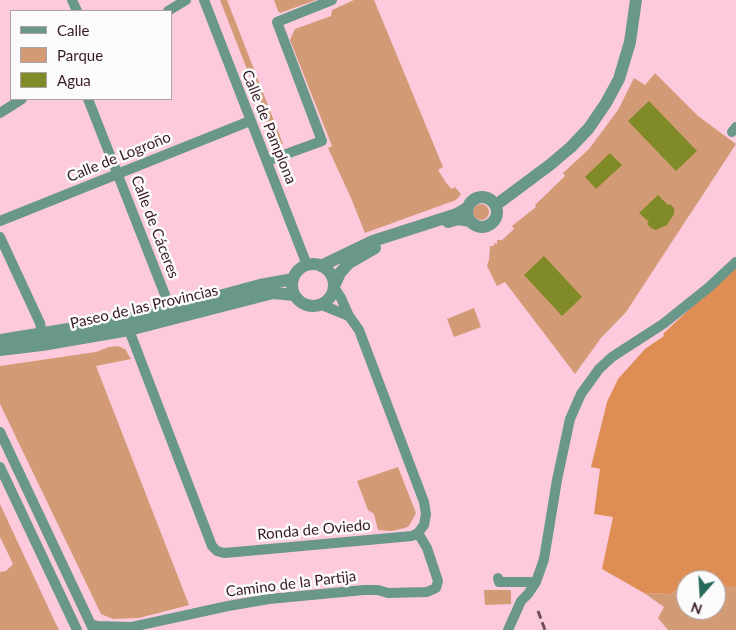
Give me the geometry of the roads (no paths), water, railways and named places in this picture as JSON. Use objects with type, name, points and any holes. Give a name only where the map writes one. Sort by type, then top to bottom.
[{"type":"street","points":[[170,10],[186,0]]},
{"type":"street","name":"Calle de Pamplona","points":[[204,0],[307,265]]},
{"type":"street","points":[[267,161],[322,141],[277,22],[332,0]]},
{"type":"street","points":[[496,205],[551,164],[589,128],[619,79],[630,42],[636,0]]},
{"type":"street","points":[[0,112],[20,100]]},
{"type":"street","name":"Calle de Cáceres","points":[[88,100],[171,310]]},
{"type":"street","name":"Calle de Logroño","points":[[0,221],[250,121]]},
{"type":"street","points":[[321,266],[373,241],[457,214],[467,208],[471,201],[477,197],[484,197],[496,205],[496,218],[492,223],[481,227],[475,225],[468,217],[467,208]]},
{"type":"street","points":[[322,305],[333,294],[334,286],[340,273],[349,263],[375,248],[435,225],[458,220],[470,221]]},
{"type":"street","points":[[0,237],[40,323],[42,333]]},
{"type":"street","points":[[508,630],[521,602],[536,582],[544,559],[557,480],[570,419],[582,394],[599,369],[612,357],[663,324],[708,288],[736,262]]},
{"type":"street","points":[[349,316],[322,305],[306,305],[299,301],[294,295],[292,287],[296,273],[307,265],[314,264],[327,270],[332,276],[334,286],[349,316],[359,330],[424,502],[426,514],[424,525],[418,533]]},
{"type":"street","name":"Paseo de las Provincias","points":[[0,340],[114,323],[171,310],[260,285],[293,280]]},
{"type":"street","name":"Paseo de las Provincias","points":[[0,350],[129,330],[273,293],[294,295]]},
{"type":"street","name":"Ronda de Oviedo","points":[[129,330],[212,546],[217,551],[224,553],[383,539],[412,536],[418,533]]},
{"type":"street","points":[[0,432],[92,627]]},
{"type":"street","points":[[0,467],[77,630]]},
{"type":"street","name":"Camino de la Partija","points":[[92,627],[132,627],[269,599],[371,590],[388,593],[427,592],[436,588],[438,581],[427,548],[418,533]]},
{"type":"street","points":[[498,578],[500,582],[536,582]]},
{"type":"water","points":[[649,101],[697,151],[676,171],[628,121]]},
{"type":"water","points":[[610,153],[622,165],[596,189],[585,177]]},
{"type":"water","points":[[658,195],[674,208],[674,214],[667,225],[656,230],[647,224],[649,222],[639,213]]},
{"type":"water","points":[[544,256],[582,297],[562,316],[524,275]]},
{"type":"railway","points":[[538,611],[545,630]]}]
